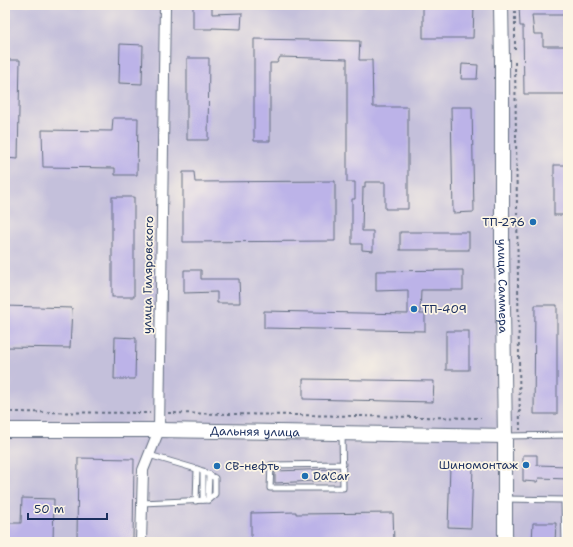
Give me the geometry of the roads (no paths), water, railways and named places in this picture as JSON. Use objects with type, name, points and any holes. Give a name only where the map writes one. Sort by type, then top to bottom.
[{"type":"street","name":"улица Гиляровского","points":[[141,542],[143,470],[159,430],[164,5]]},
{"type":"street","name":"улица Саммера","points":[[501,5],[505,542]]},
{"type":"street","name":"Дальняя улица","points":[[5,430],[159,430],[505,436]]},
{"type":"lane","points":[[342,433],[343,464],[343,488],[270,488],[270,465],[343,464]]},
{"type":"lane","points":[[505,436],[568,435]]},
{"type":"lane","points":[[142,503],[205,500],[215,494],[215,478],[209,474],[182,464],[149,455]]},
{"type":"lane","points":[[196,501],[197,469]]},
{"type":"lane","points":[[203,471],[205,500]]},
{"type":"lane","points":[[505,500],[564,500],[566,542]]},
{"type":"place","name":"ТП-276","points":[[533,222]]},
{"type":"place","name":"ТП-409","points":[[414,309]]},
{"type":"place","name":"Шиномонтаж","points":[[526,465]]},
{"type":"place","name":"СВ-нефть","points":[[217,466]]},
{"type":"place","name":"Da'Car","points":[[305,476]]}]
